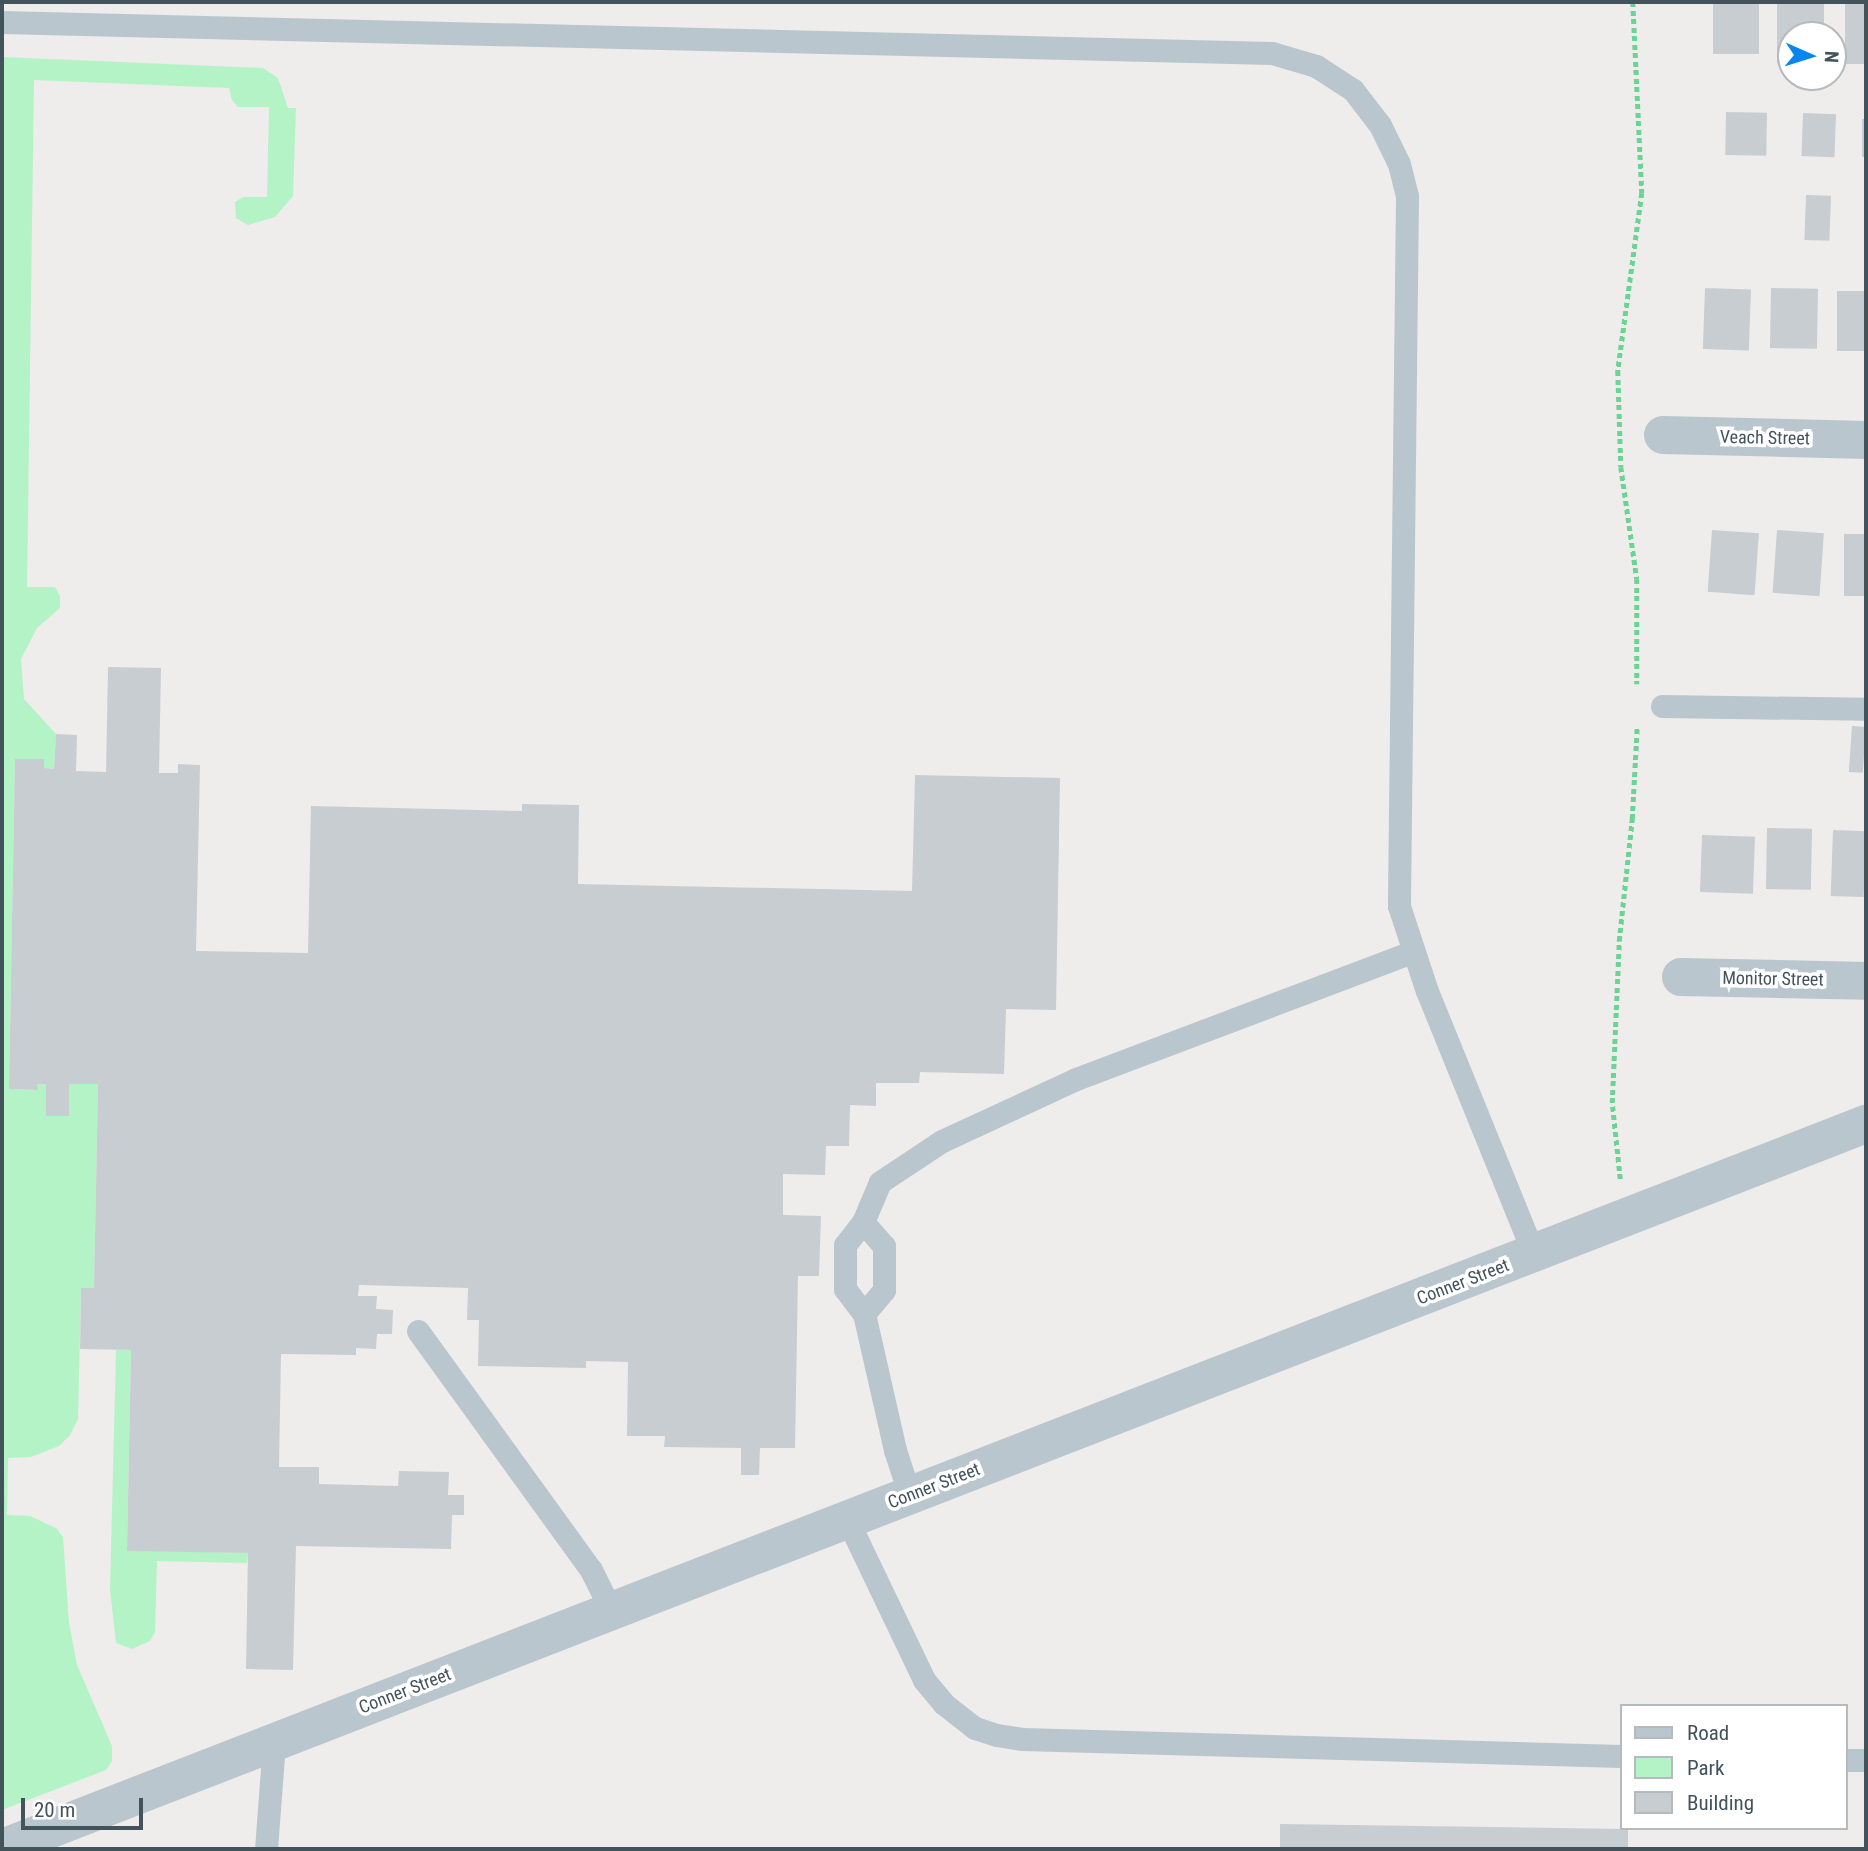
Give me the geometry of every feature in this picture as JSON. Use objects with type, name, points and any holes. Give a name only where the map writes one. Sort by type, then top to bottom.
[{"type":"street","name":"Veach Street","points":[[1663,435],[1866,440]]},
{"type":"street","name":"Monitor Street","points":[[1681,977],[1866,981]]},
{"type":"street","name":"Conner Street","points":[[2,1848],[1866,1125]]},
{"type":"lane","points":[[2,22],[1272,53],[1316,66],[1353,90],[1380,125],[1399,164],[1407,196],[1399,906],[1412,952],[1534,1255]]},
{"type":"lane","points":[[1662,706],[1866,709]]},
{"type":"lane","points":[[910,1496],[895,1450],[864,1314],[845,1289],[845,1245],[863,1222],[880,1182],[942,1141],[1076,1079],[1412,952]]},
{"type":"lane","points":[[863,1222],[884,1246],[884,1290],[864,1314]]},
{"type":"lane","points":[[418,1331],[591,1570],[612,1612]]},
{"type":"lane","points":[[847,1519],[924,1680],[944,1704],[975,1728],[997,1735],[1619,1756]]},
{"type":"lane","points":[[266,1849],[274,1742]]},
{"type":"lane","points":[[1847,1760],[1866,1760]]},
{"type":"path","points":[[1633,2],[1642,193],[1618,371],[1621,467],[1637,579],[1637,686]]},
{"type":"path","points":[[1618,1171],[1612,1103],[1619,941],[1632,819],[1637,726]]},
{"type":"green space","points":[[2,57],[263,68],[278,78],[288,108],[296,108],[293,196],[275,217],[248,225],[236,218],[235,202],[243,197],[267,197],[269,107],[238,107],[232,100],[229,88],[34,80],[27,587],[55,587],[60,596],[60,608],[37,628],[21,659],[24,699],[56,734],[54,769],[44,768],[44,759],[15,759],[9,1089],[37,1090],[37,1084],[46,1084],[46,1116],[68,1116],[69,1084],[98,1084],[94,1288],[81,1288],[78,1419],[70,1435],[59,1446],[31,1457],[8,1458],[7,1515],[30,1516],[56,1528],[63,1537],[69,1623],[77,1665],[112,1746],[112,1761],[106,1770],[2,1810]]},
{"type":"green space","points":[[116,1350],[131,1350],[127,1550],[248,1553],[247,1563],[157,1561],[155,1632],[150,1641],[132,1649],[116,1643],[110,1590]]},
{"type":"building","points":[[1713,2],[1759,2],[1759,54],[1713,54]]},
{"type":"building","points":[[1777,2],[1824,2],[1824,21],[1777,21]]},
{"type":"building","points":[[1845,2],[1866,2],[1866,64],[1847,64]]},
{"type":"building","points":[[1726,112],[1767,113],[1766,156],[1725,155]]},
{"type":"building","points":[[1803,113],[1836,114],[1834,157],[1801,156]]},
{"type":"building","points":[[1862,119],[1866,119],[1866,157],[1862,157]]},
{"type":"building","points":[[1806,195],[1831,196],[1829,241],[1804,240]]},
{"type":"building","points":[[1705,288],[1751,290],[1749,351],[1703,349]]},
{"type":"building","points":[[1771,288],[1818,289],[1817,349],[1770,348]]},
{"type":"building","points":[[1837,291],[1866,291],[1866,351],[1837,351]]},
{"type":"building","points":[[1712,530],[1759,533],[1755,595],[1708,592]]},
{"type":"building","points":[[1777,530],[1824,533],[1819,596],[1773,593]]},
{"type":"building","points":[[1844,534],[1866,534],[1866,596],[1844,596]]},
{"type":"building","points":[[108,667],[161,668],[159,773],[178,773],[178,764],[200,765],[196,951],[308,953],[311,806],[522,811],[522,804],[579,805],[578,884],[912,891],[915,775],[1060,778],[1056,1010],[1006,1009],[1004,1074],[920,1072],[919,1083],[876,1083],[876,1106],[850,1105],[849,1146],[826,1146],[825,1175],[783,1174],[783,1215],[821,1216],[819,1276],[798,1276],[795,1448],[760,1448],[759,1475],[741,1475],[741,1448],[664,1447],[665,1436],[627,1436],[628,1362],[586,1361],[586,1368],[478,1366],[479,1320],[467,1320],[468,1288],[359,1285],[358,1296],[377,1296],[376,1309],[393,1310],[392,1334],[377,1334],[376,1349],[356,1348],[356,1355],[281,1354],[279,1467],[319,1467],[319,1484],[398,1486],[399,1471],[449,1472],[448,1495],[464,1495],[464,1515],[452,1515],[451,1549],[296,1546],[293,1670],[246,1669],[248,1553],[127,1551],[131,1350],[80,1349],[81,1288],[94,1288],[98,1084],[69,1084],[69,1116],[46,1116],[46,1084],[37,1084],[38,1090],[9,1089],[15,759],[44,759],[44,768],[54,769],[56,734],[77,735],[76,771],[106,772]]},
{"type":"building","points":[[1852,726],[1866,727],[1863,773],[1849,772]]},
{"type":"building","points":[[1767,828],[1812,829],[1811,890],[1766,889]]},
{"type":"building","points":[[1833,830],[1866,831],[1864,897],[1831,896]]},
{"type":"building","points":[[1702,835],[1755,837],[1753,894],[1700,892]]},
{"type":"building","points":[[1280,1824],[1628,1830],[1628,1849],[1280,1849]]}]
